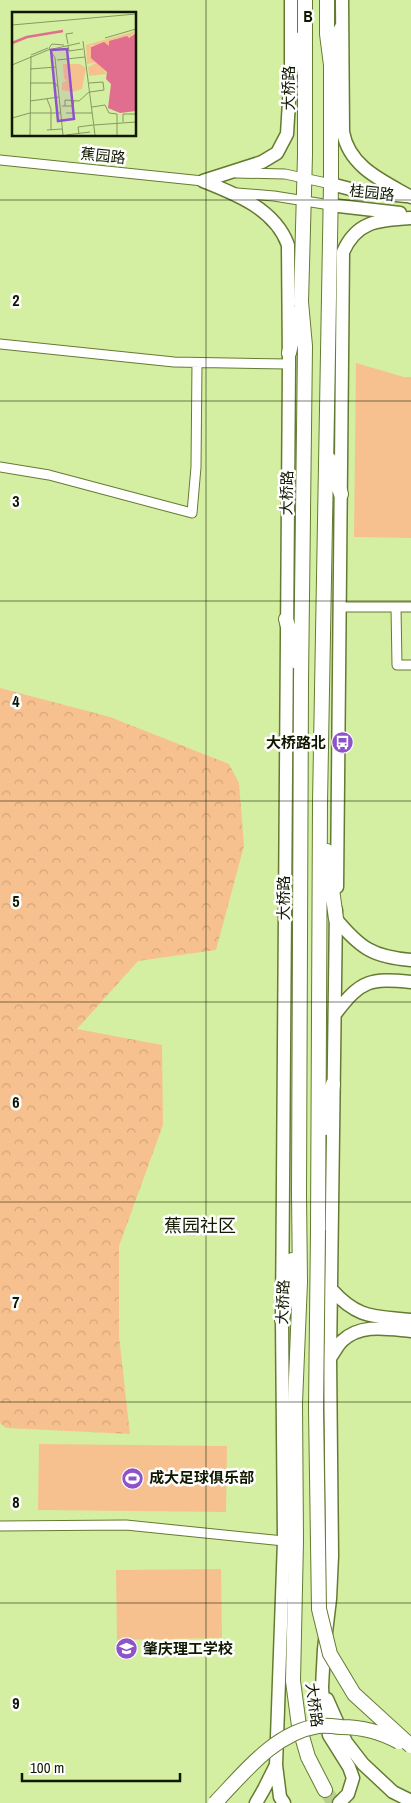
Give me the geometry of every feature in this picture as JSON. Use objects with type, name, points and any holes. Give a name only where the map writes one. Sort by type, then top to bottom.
[{"type":"main road","name":"大桥路","points":[[305,0],[305,179],[301,302],[305,346],[301,681],[300,1282],[295,1403],[296,1540],[293,1681],[299,1726],[308,1757],[325,1790]]},
{"type":"main road","points":[[327,0],[327,34],[331,65],[331,184],[320,803],[316,1409],[319,1608],[330,1654],[354,1694],[411,1747]]},
{"type":"main road","points":[[291,69],[305,28]]},
{"type":"main road","points":[[331,65],[342,29]]},
{"type":"main road","points":[[289,359],[301,302]]},
{"type":"main road","points":[[326,448],[341,494]]},
{"type":"main road","points":[[286,619],[301,681]]},
{"type":"main road","points":[[320,803],[336,919]]},
{"type":"main road","points":[[318,1163],[333,1084]]},
{"type":"main road","points":[[282,1320],[290,1279],[299,1194]]},
{"type":"main road","points":[[215,1803],[257,1760],[280,1741],[294,1733],[318,1726],[359,1727],[390,1737],[411,1747]]},
{"type":"street","points":[[203,180],[262,162],[276,153],[288,134],[291,69],[291,0]]},
{"type":"street","points":[[342,0],[343,132],[345,143],[356,161],[370,174],[411,197]]},
{"type":"street","name":"蕉园路","points":[[0,160],[203,180]]},
{"type":"street","points":[[226,172],[285,174],[331,184]]},
{"type":"street","points":[[203,180],[234,193],[256,206],[275,222],[284,234],[288,245],[289,359],[282,1320],[284,1541],[276,1765],[280,1797],[284,1803]]},
{"type":"street","name":"桂园路","points":[[331,184],[358,190],[411,197]]},
{"type":"street","points":[[234,193],[274,196],[330,205]]},
{"type":"street","name":"桂园路","points":[[330,205],[411,214]]},
{"type":"street","points":[[339,1803],[348,1794],[353,1778],[349,1767],[329,1735],[323,1706],[322,1687],[332,1556],[330,1358],[333,1084],[336,1013],[343,252],[348,242],[358,231],[370,223],[378,220],[411,218]]},
{"type":"street","points":[[0,344],[174,362],[197,363],[289,359]]},
{"type":"street","points":[[0,466],[49,475],[192,512],[196,467],[197,363]]},
{"type":"street","points":[[340,607],[411,607]]},
{"type":"street","points":[[396,607],[397,665],[411,666]]},
{"type":"street","points":[[336,919],[352,938],[368,950],[396,959],[411,960]]},
{"type":"street","points":[[336,1013],[348,998],[368,982],[381,980],[411,982]]},
{"type":"street","points":[[331,1289],[353,1310],[368,1316],[411,1320]]},
{"type":"street","points":[[330,1358],[342,1341],[358,1331],[374,1328],[411,1331]]},
{"type":"street","points":[[0,1526],[126,1525],[284,1541]]},
{"type":"street","points":[[322,1687],[346,1742],[363,1764],[393,1792],[411,1800]]},
{"type":"street","points":[[256,1803],[276,1765]]},
{"type":"green space","points":[[356,363],[404,377],[411,377],[411,538],[354,537]]},
{"type":"green space","points":[[0,688],[110,717],[229,764],[239,783],[244,846],[216,950],[138,961],[77,1029],[162,1045],[163,1125],[119,1246],[119,1336],[130,1434],[6,1428],[0,1423]]},
{"type":"green space","name":"成大足球俱乐部","points":[[39,1444],[227,1446],[226,1512],[38,1510]]},
{"type":"green space","points":[[221,1569],[222,1638],[117,1640],[116,1570]]},
{"type":"tunnel","points":[[325,1790],[334,1803]]},
{"type":"place","name":"大桥路北","points":[[342,743]]},
{"type":"place","name":"成大足球俱乐部","points":[[133,1478]]},
{"type":"place","name":"肇庆理工学校","points":[[127,1649]]},
{"type":"district","name":"蕉园社区","points":[[200,1226]]}]
